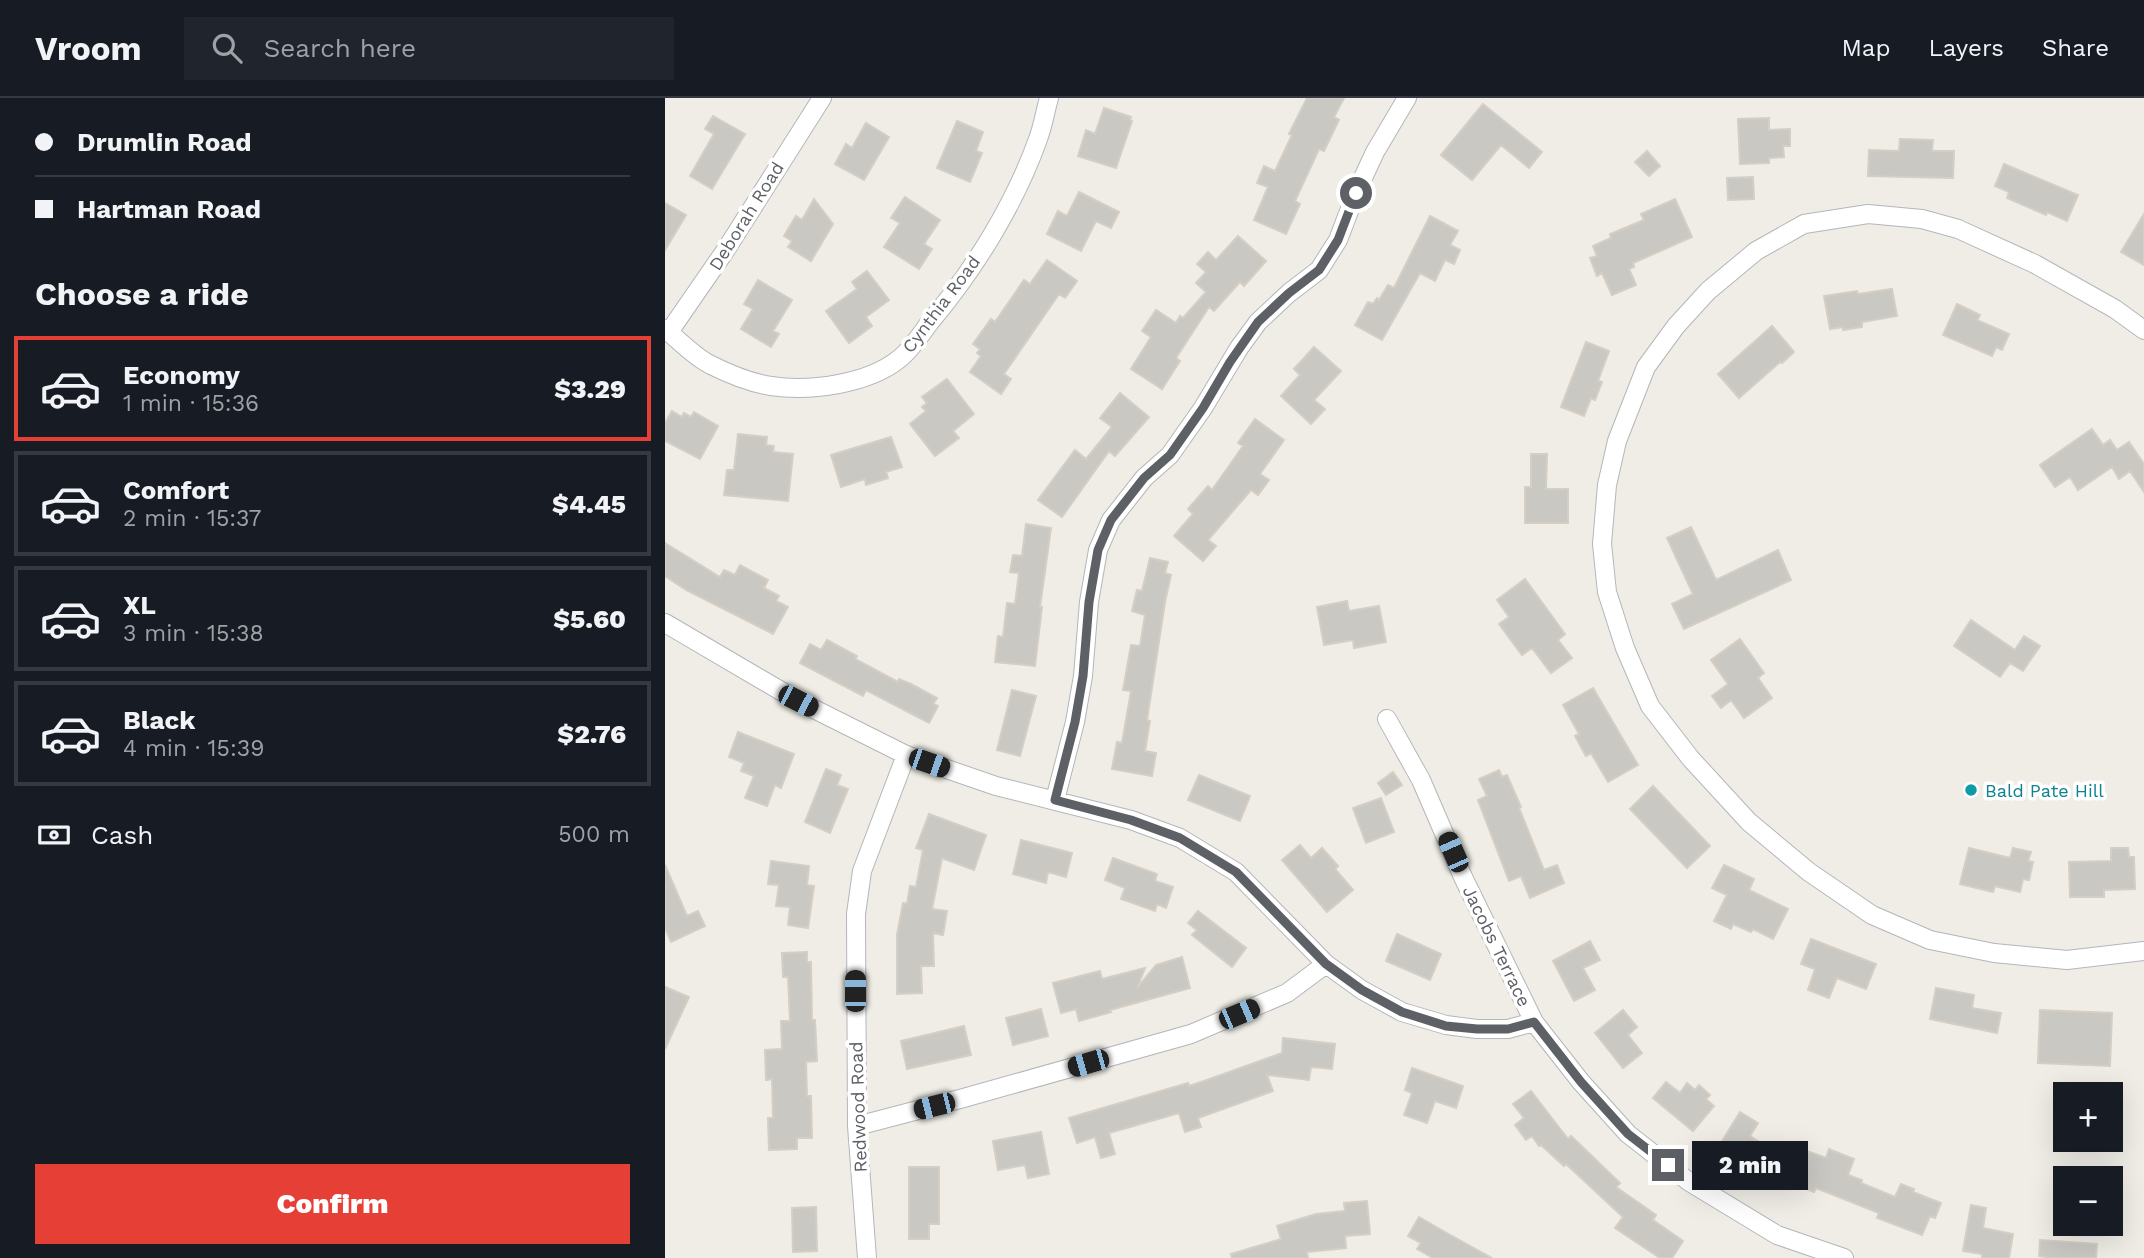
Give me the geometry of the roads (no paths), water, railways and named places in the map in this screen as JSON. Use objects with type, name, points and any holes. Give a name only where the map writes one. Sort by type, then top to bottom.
[{"type":"street","name":"Deborah Road","points":[[667,330],[725,251],[822,98]]},
{"type":"street","name":"Cynthia Road","points":[[667,330],[708,364],[738,377],[771,386],[840,384],[872,374],[900,359],[951,298],[1016,192],[1038,139],[1049,98]]},
{"type":"street","points":[[1055,800],[1075,722],[1083,676],[1089,602],[1098,550],[1111,520],[1144,478],[1170,455],[1258,322],[1319,270],[1338,240],[1375,152],[1407,98]]},
{"type":"street","points":[[2144,330],[2115,309],[2035,264],[1958,229],[1922,219],[1868,214],[1804,224],[1756,251],[1708,290],[1676,326],[1646,367],[1617,441],[1607,485],[1602,544],[1607,592],[1625,648],[1650,706],[1691,760],[1749,822],[1809,872],[1872,915],[1930,940],[1994,953],[2067,960],[2144,951]]},
{"type":"street","points":[[665,623],[798,701],[906,755],[996,786],[1131,820],[1180,838],[1236,872],[1326,964],[1362,990],[1402,1012],[1446,1026],[1477,1029],[1508,1029],[1534,1022]]},
{"type":"street","name":"Jacobs Terrace","points":[[1387,719],[1421,779],[1463,877],[1534,1022],[1581,1082],[1628,1134],[1688,1181],[1777,1235],[1844,1258]]},
{"type":"street","name":"Redwood Road","points":[[867,1258],[857,1126],[856,914],[862,871],[906,755]]},
{"type":"street","points":[[857,1126],[1191,1034],[1287,993],[1326,964]]},
{"type":"place","name":"Bald Pate Hill","points":[[1971,790]]}]
